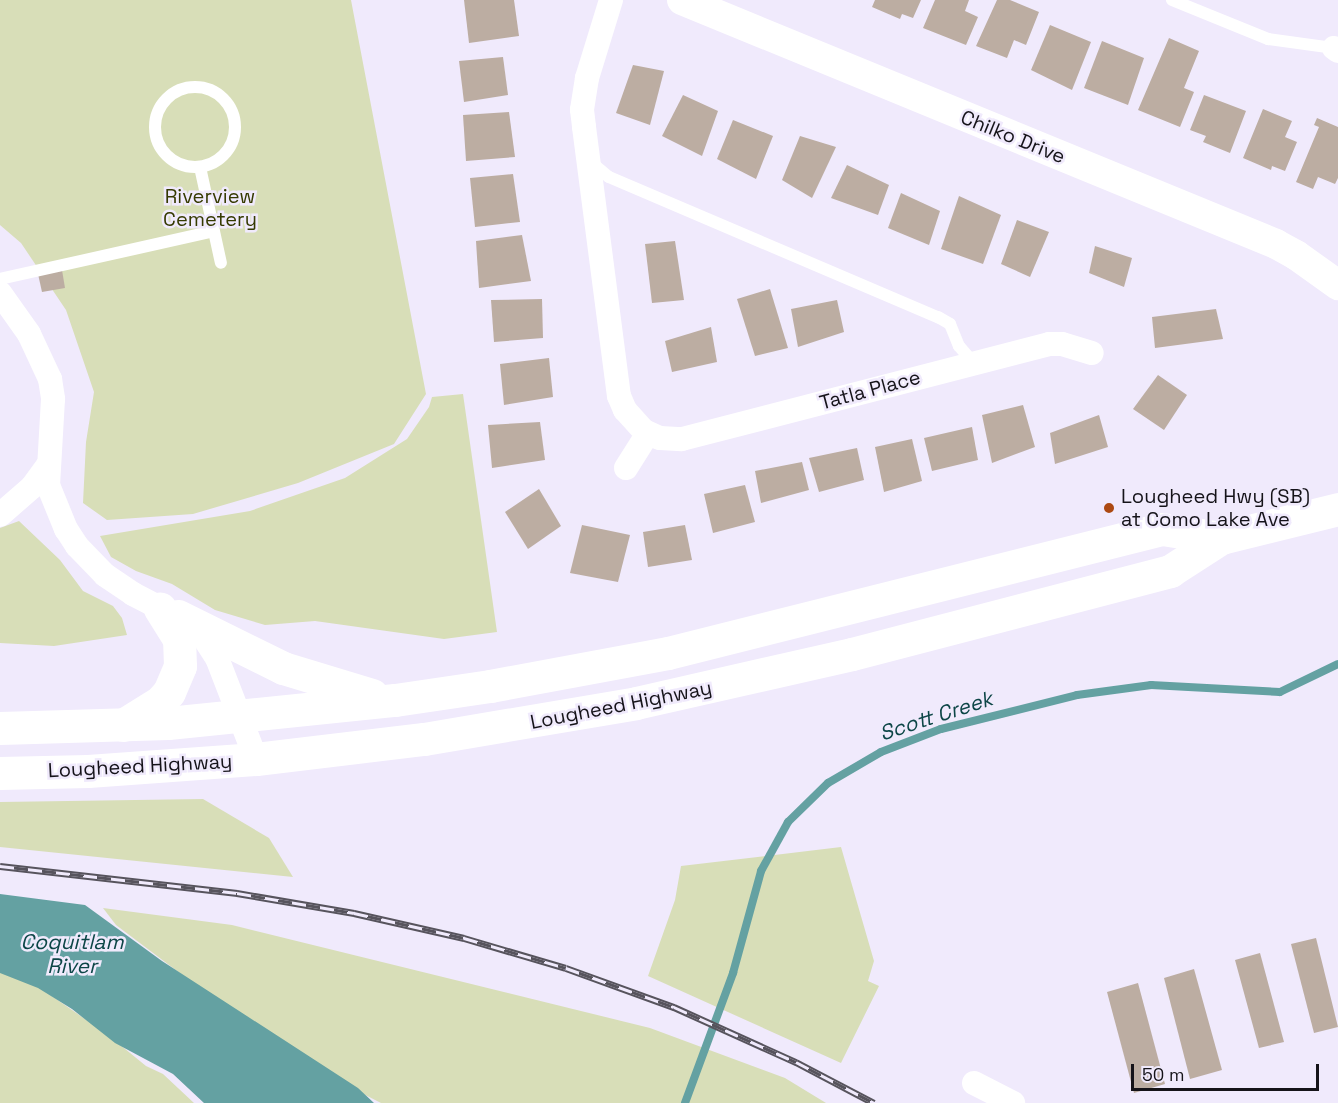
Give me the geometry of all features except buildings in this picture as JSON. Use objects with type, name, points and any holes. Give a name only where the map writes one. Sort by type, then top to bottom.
[{"type":"main road","name":"Lougheed Highway","points":[[0,728],[122,726],[395,700],[490,686],[668,653],[1162,529],[1221,538],[1332,515]]},
{"type":"main road","name":"Lougheed Highway","points":[[0,773],[142,768],[256,759],[424,739],[522,724],[729,684],[1170,571],[1221,538]]},
{"type":"main road","points":[[169,613],[283,668],[395,700]]},
{"type":"main road","points":[[122,726],[160,702],[169,692],[178,673],[181,657],[179,639],[169,613]]},
{"type":"street","points":[[611,0],[584,94],[582,110],[619,396],[630,417],[648,433],[626,468]]},
{"type":"street","name":"Chilko Drive","points":[[682,0],[1276,244],[1296,255],[1338,285]]},
{"type":"street","points":[[0,293],[29,334],[50,379],[53,399],[47,466],[48,485],[56,508],[77,546],[105,575],[192,625],[212,649],[256,759]]},
{"type":"street","name":"Tatla Place","points":[[648,433],[660,438],[682,439],[1054,343],[1092,353]]},
{"type":"street","points":[[0,515],[32,487],[47,466]]},
{"type":"street","points":[[974,1083],[1013,1103]]},
{"type":"lane","points":[[1172,0],[1268,39],[1336,50]]},
{"type":"lane","points":[[188,87],[213,91],[231,109],[235,121],[234,134],[222,156],[200,167],[186,166],[173,160],[157,139],[158,112],[165,101],[176,92],[188,87]]},
{"type":"lane","points":[[588,159],[609,177],[938,317],[950,324],[959,346],[974,363]]},
{"type":"lane","points":[[200,167],[221,263]]},
{"type":"lane","points":[[0,279],[214,231]]},
{"type":"green space","name":"Riverview Cemetery","points":[[0,0],[351,0],[426,394],[394,444],[298,483],[193,514],[107,520],[83,503],[86,442],[94,392],[66,310],[21,243],[0,225]]},
{"type":"green space","points":[[463,394],[497,632],[444,639],[315,621],[265,625],[215,610],[172,584],[136,571],[111,557],[100,536],[250,511],[345,478],[407,439],[429,407],[432,397]]},
{"type":"green space","points":[[19,521],[60,560],[83,591],[113,606],[122,618],[127,635],[54,646],[0,643],[0,528]]},
{"type":"green space","points":[[203,799],[269,838],[293,877],[0,847],[0,802]]},
{"type":"green space","points":[[841,847],[874,961],[868,981],[879,986],[841,1063],[648,976],[675,900],[681,866]]},
{"type":"green space","points":[[103,908],[232,925],[650,1028],[785,1078],[826,1103],[381,1103],[291,1057],[116,925]]},
{"type":"green space","points":[[0,970],[36,985],[108,1035],[146,1066],[163,1074],[194,1103],[0,1103]]},
{"type":"water","name":"Coquitlam River","points":[[0,894],[85,905],[162,961],[358,1088],[374,1103],[204,1103],[173,1074],[115,1043],[72,1009],[38,988],[0,973]]},
{"type":"waterway","name":"Scott Creek","points":[[685,1103],[733,973],[761,871],[788,822],[828,783],[881,752],[941,729],[1077,695],[1151,685],[1280,692],[1338,664]]},
{"type":"railway","points":[[0,866],[237,893],[354,913],[464,938],[566,968],[674,1007],[796,1062],[874,1103]]},
{"type":"place","name":"Lougheed Hwy (SB) at Como Lake Ave","points":[[1109,508]]}]
